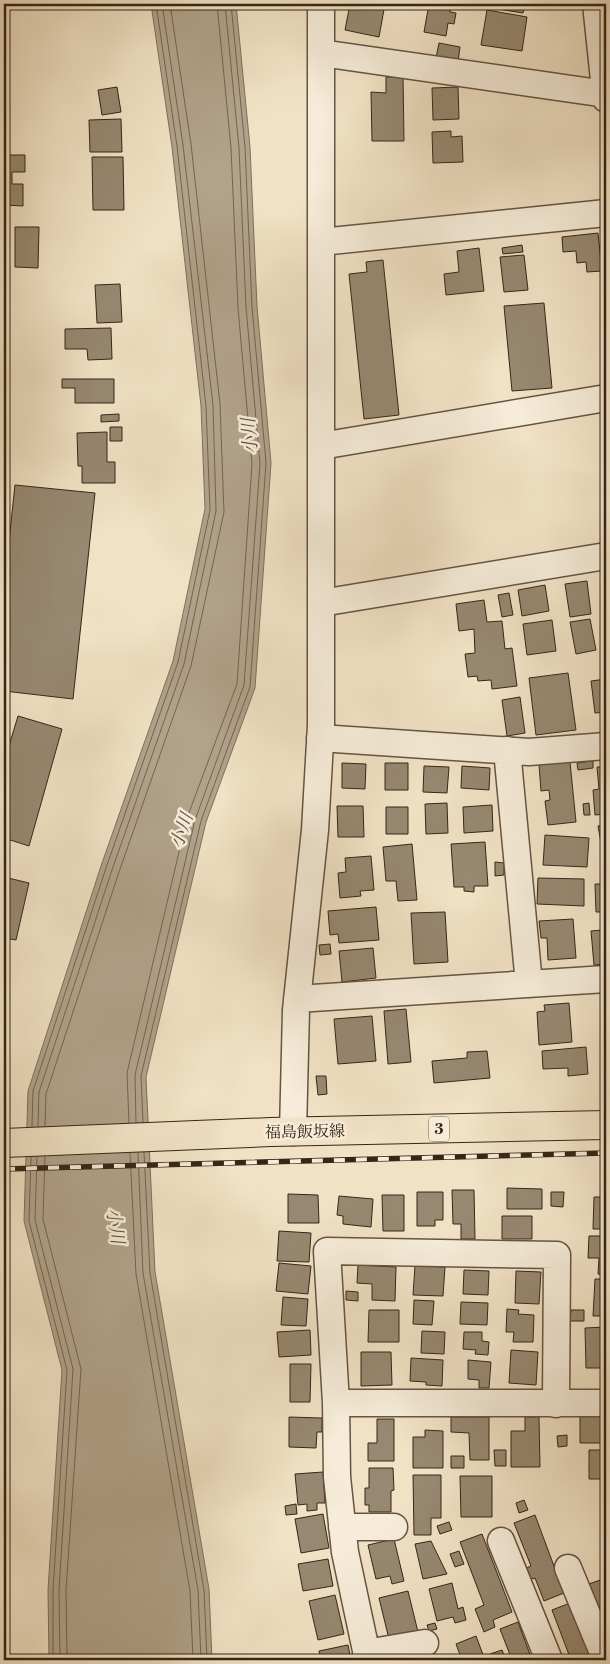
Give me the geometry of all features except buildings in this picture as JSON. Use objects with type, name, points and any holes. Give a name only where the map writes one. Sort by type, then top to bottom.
[{"type":"main road","name":"福島飯坂線","points":[[4,1143],[282,1132],[606,1125]]},
{"type":"street","points":[[282,1132],[315,830],[320,738],[321,4]]},
{"type":"street","points":[[596,4],[606,99]]},
{"type":"street","points":[[321,53],[606,94]]},
{"type":"street","points":[[321,242],[606,213]]},
{"type":"street","points":[[321,446],[606,398]]},
{"type":"street","points":[[321,603],[606,556]]},
{"type":"street","points":[[320,738],[529,752],[606,746]]},
{"type":"street","points":[[507,750],[529,984]]},
{"type":"street","points":[[297,999],[606,979]]},
{"type":"street","points":[[425,1644],[367,1657],[346,1560],[337,1477],[336,1403],[327,1251],[557,1255],[556,1404]]},
{"type":"street","points":[[336,1403],[606,1403]]},
{"type":"street","points":[[342,1527],[394,1527]]},
{"type":"street","points":[[501,1541],[549,1660]]},
{"type":"street","points":[[568,1568],[606,1660]]},
{"type":"water","name":"小川","points":[[151,4],[236,4],[250,147],[257,306],[271,463],[255,688],[206,822],[146,1077],[155,1272],[209,1589],[212,1660],[49,1660],[48,1590],[62,1370],[24,1221],[28,1091],[101,866],[173,661],[205,509],[201,406],[172,147]]},
{"type":"railway","points":[[4,1169],[606,1153]]}]
